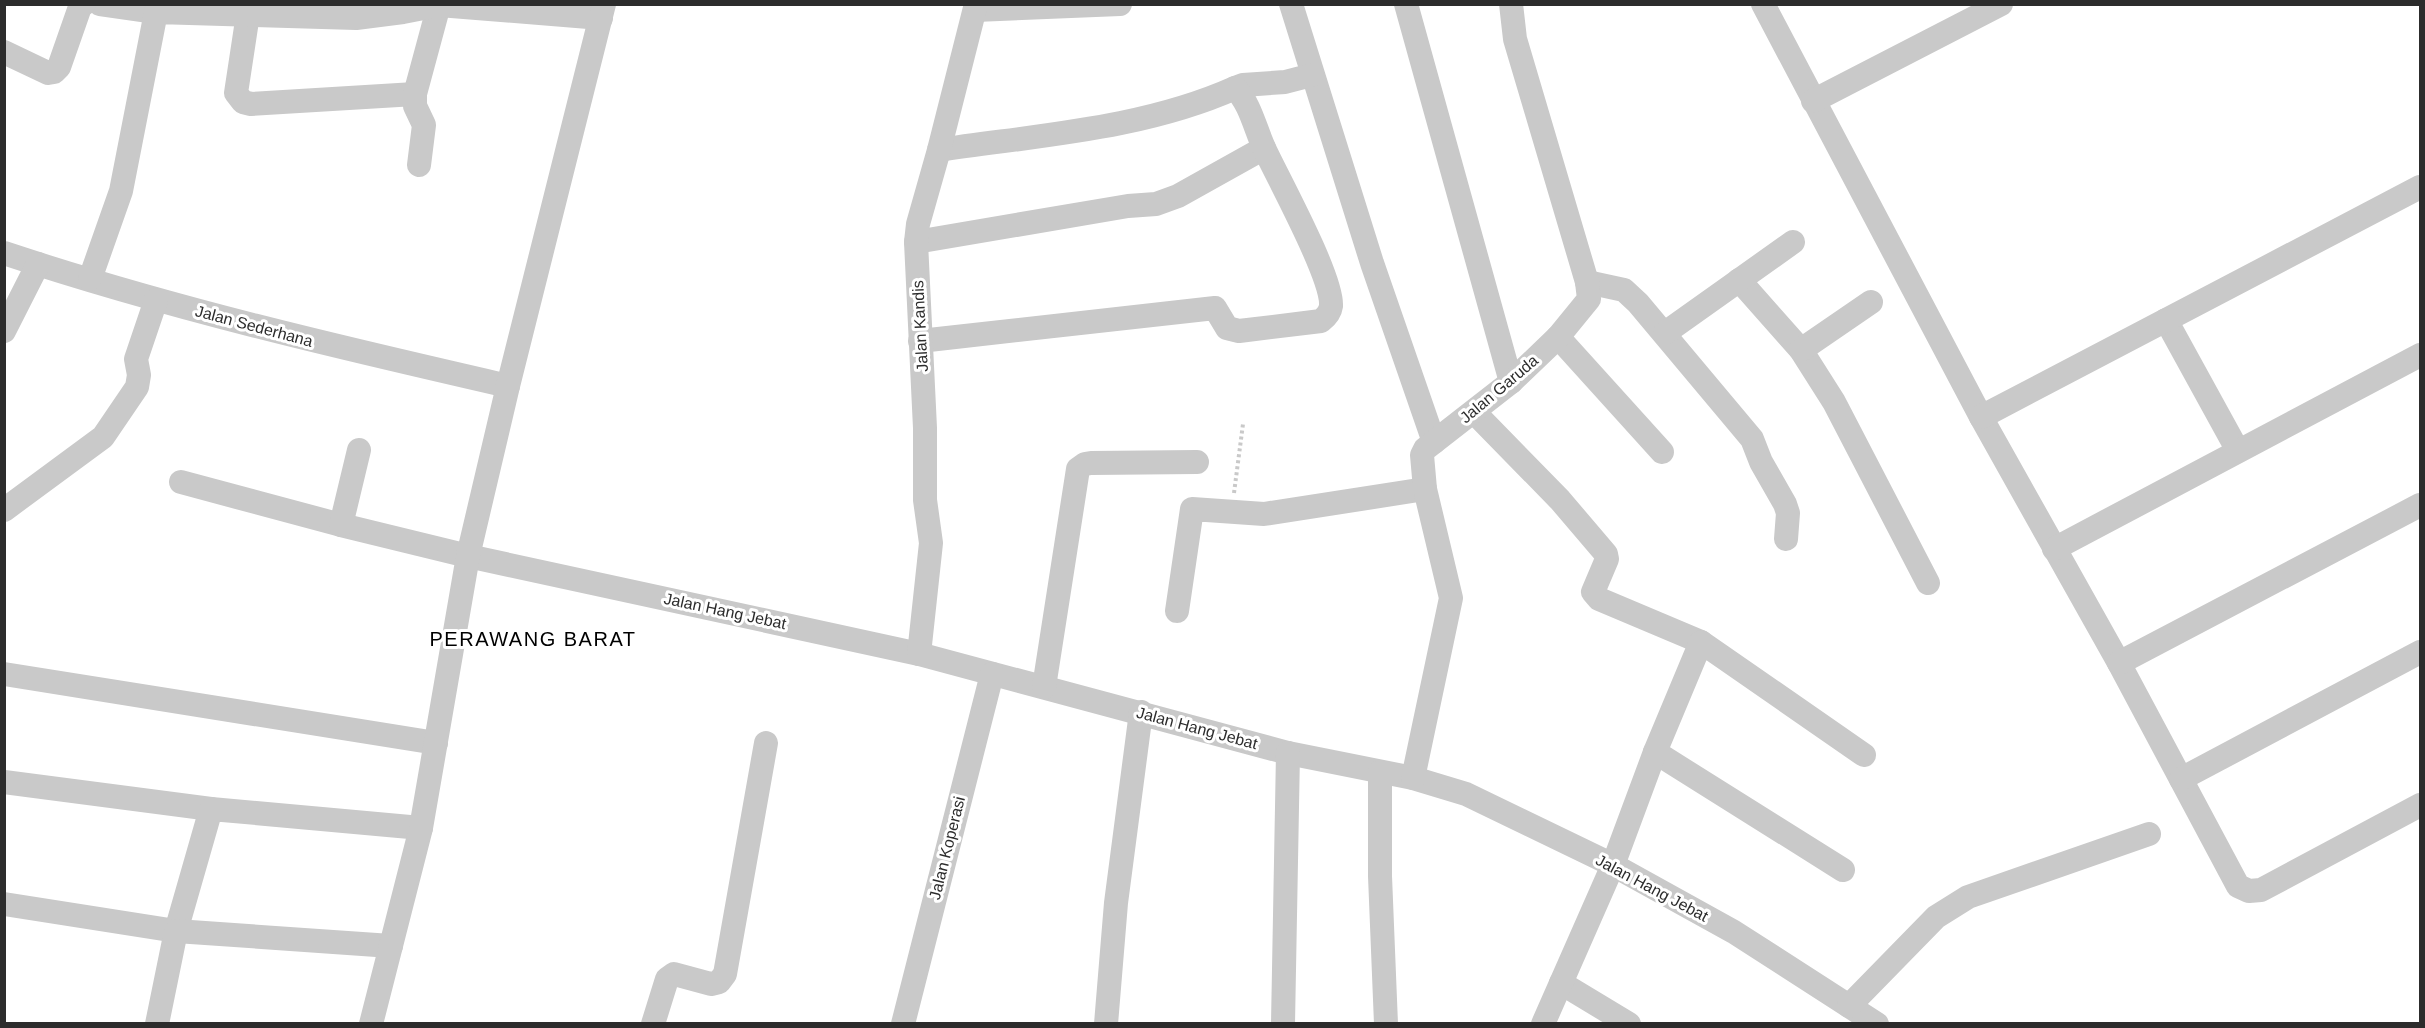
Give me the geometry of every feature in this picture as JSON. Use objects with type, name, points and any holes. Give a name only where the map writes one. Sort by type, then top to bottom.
[{"type":"street","points":[[419,165],[424,125],[415,106],[415,94],[439,4]]},
{"type":"street","points":[[4,52],[48,74],[54,72],[59,67],[86,5],[156,12],[356,18],[404,12],[439,4],[602,11],[468,555],[421,828],[371,1023]]},
{"type":"street","points":[[975,7],[1120,4]]},
{"type":"street","points":[[1291,4],[1372,262],[1434,442]]},
{"type":"street","points":[[1406,4],[1511,382]]},
{"type":"street","name":"Jalan Garuda","points":[[1413,778],[1451,598],[1425,489],[1422,455],[1434,442],[1511,382],[1558,337],[1589,299],[1587,282],[1515,39],[1511,4]]},
{"type":"street","points":[[1763,4],[1981,417],[2119,663],[2238,886],[2249,891],[2261,890],[2421,805]]},
{"type":"street","points":[[1814,101],[2001,4]]},
{"type":"street","name":"Jalan Kandis","points":[[919,654],[931,543],[925,500],[926,428],[916,242],[918,224],[975,7]]},
{"type":"street","points":[[90,279],[121,191],[156,12]]},
{"type":"street","points":[[248,14],[236,93],[243,102],[251,104],[415,94]]},
{"type":"street","points":[[939,150],[1133,121],[1200,103],[1243,85],[1285,82],[1312,75]]},
{"type":"street","points":[[920,341],[1215,308],[1227,328],[1232,331],[1321,321],[1328,315],[1331,306],[1324,278],[1264,148],[1246,102],[1235,88]]},
{"type":"street","points":[[916,242],[1128,206],[1156,204],[1178,196],[1264,148]]},
{"type":"street","points":[[1981,417],[2421,187]]},
{"type":"street","points":[[1665,333],[1793,242]]},
{"type":"street","name":"Jalan Sederhana","points":[[4,253],[156,300],[319,343],[508,386]]},
{"type":"street","points":[[4,331],[38,264]]},
{"type":"street","points":[[1739,280],[1801,350],[1834,402],[1928,583]]},
{"type":"street","points":[[1587,282],[1624,290],[1638,303],[1752,439],[1761,462],[1785,504],[1788,513],[1786,539]]},
{"type":"street","points":[[4,510],[103,437],[137,387],[139,375],[136,358],[156,300]]},
{"type":"street","points":[[1801,350],[1871,302]]},
{"type":"street","points":[[2166,320],[2238,451]]},
{"type":"street","points":[[1558,337],[1662,452]]},
{"type":"street","points":[[2054,549],[2421,355]]},
{"type":"street","points":[[1474,412],[1560,500],[1606,554],[1607,559],[1593,592],[1599,599],[1701,642],[1864,755]]},
{"type":"street","points":[[341,525],[359,450]]},
{"type":"street","points":[[1044,687],[1078,469],[1085,464],[1197,462]]},
{"type":"street","name":"Jalan Hang Jebat","points":[[181,482],[341,525],[468,555],[919,654],[1287,753],[1413,778],[1466,794],[1613,865],[1734,932],[1877,1023]]},
{"type":"street","points":[[1177,611],[1192,509],[1264,514],[1425,489]]},
{"type":"street","points":[[2119,663],[2421,505]]},
{"type":"street","points":[[1543,1023],[1613,865],[1655,752],[1701,642]]},
{"type":"street","points":[[2181,779],[2421,652]]},
{"type":"street","points":[[4,674],[435,743]]},
{"type":"street","name":"Jalan Koperasi","points":[[903,1023],[992,674]]},
{"type":"street","points":[[1106,1023],[1116,903],[1141,712]]},
{"type":"street","points":[[653,1023],[667,979],[674,974],[711,984],[719,982],[725,974],[766,743]]},
{"type":"street","points":[[1655,752],[1843,870]]},
{"type":"street","points":[[1284,1023],[1287,753]]},
{"type":"street","points":[[1380,772],[1380,876],[1386,1023]]},
{"type":"street","points":[[4,782],[211,809],[421,828]]},
{"type":"street","points":[[157,1023],[176,931],[211,809]]},
{"type":"street","points":[[1849,1006],[1936,916],[1968,897],[2149,834]]},
{"type":"street","points":[[4,904],[176,931],[392,946]]},
{"type":"street","points":[[1561,983],[1629,1023]]},
{"type":"path","points":[[1232,512],[1243,424]]},
{"type":"district","name":"PERAWANG BARAT","points":[[533,639]]}]
